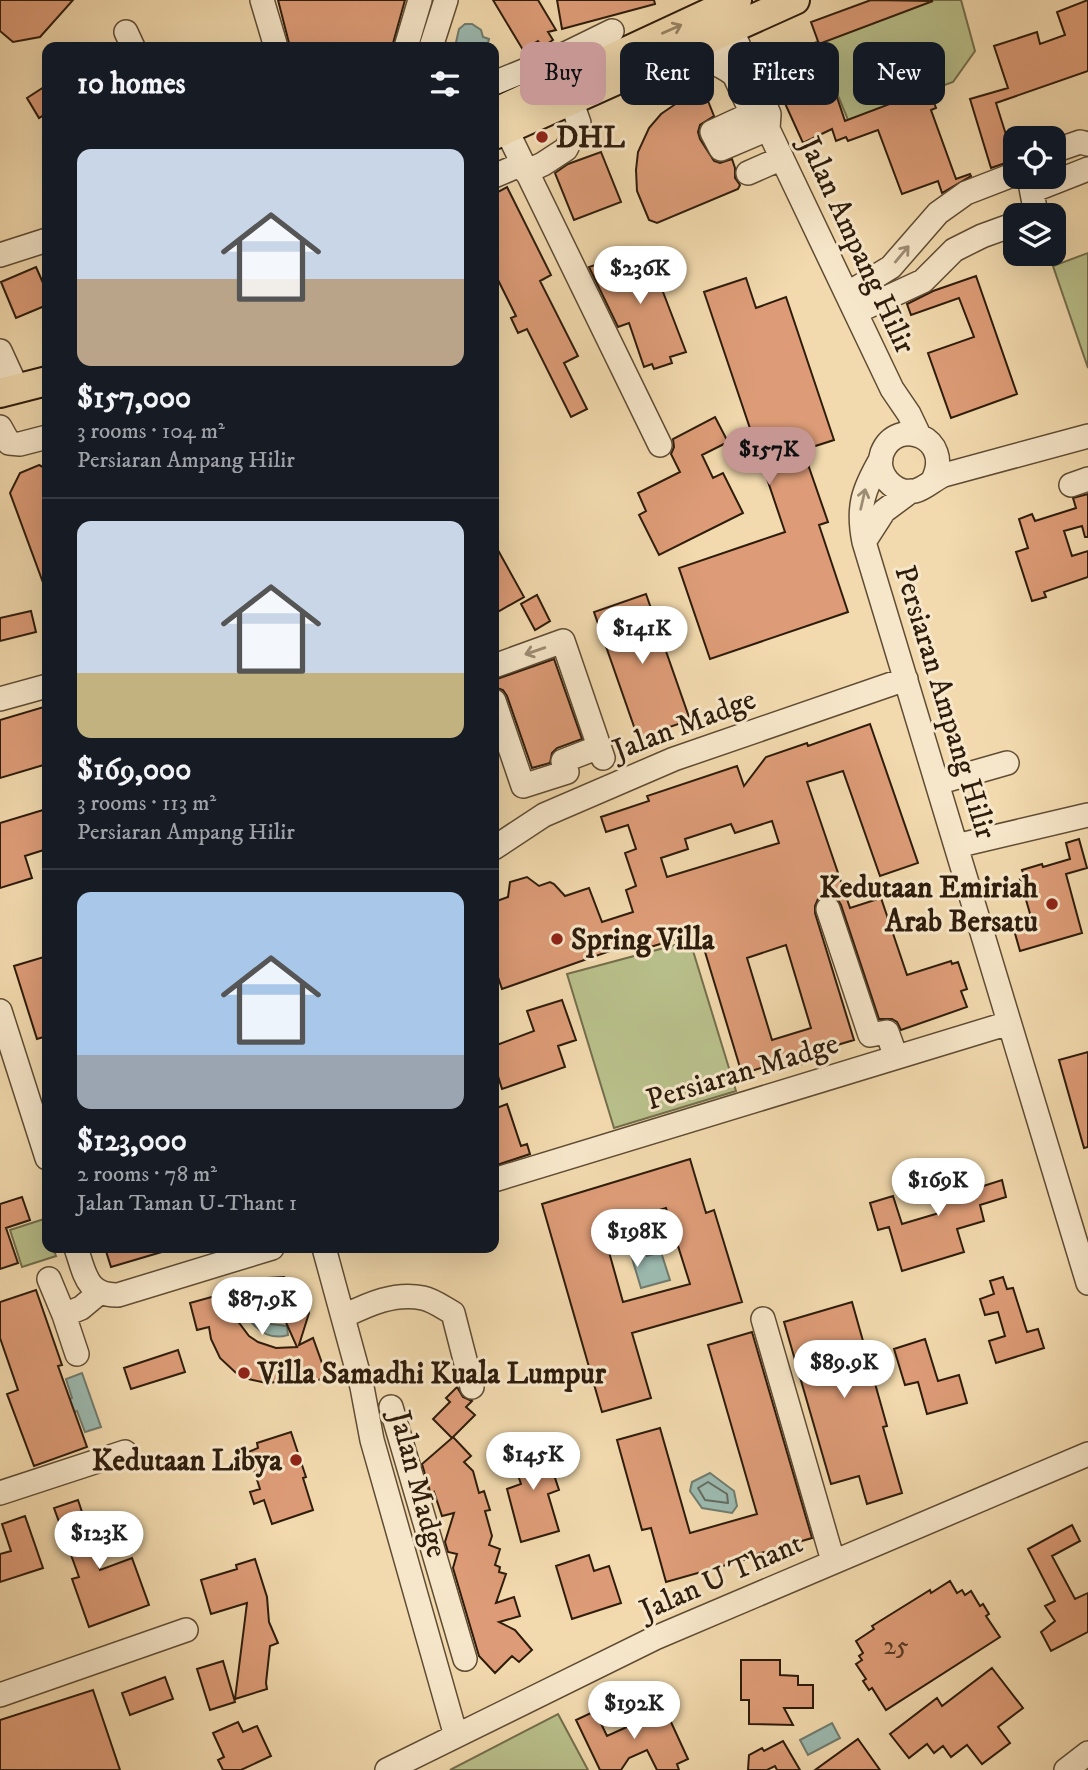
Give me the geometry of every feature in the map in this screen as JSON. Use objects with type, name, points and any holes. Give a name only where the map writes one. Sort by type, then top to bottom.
[{"type":"main road","points":[[606,62],[725,12],[768,12],[795,0]]},
{"type":"main road","points":[[686,42],[725,12]]},
{"type":"main road","points":[[499,125],[528,105]]},
{"type":"main road","points":[[8,391],[42,382]]},
{"type":"main road","points":[[0,411],[42,401]]},
{"type":"street","points":[[262,0],[275,42]]},
{"type":"street","points":[[407,42],[419,0]]},
{"type":"street","points":[[433,42],[446,0]]},
{"type":"street","name":"Jalan Ampang Hilir","points":[[725,12],[733,42]]},
{"type":"street","points":[[753,42],[768,12]]},
{"type":"street","points":[[602,42],[612,31]]},
{"type":"street","points":[[499,83],[520,81]]},
{"type":"street","points":[[499,175],[543,164],[566,149],[579,123],[575,105]]},
{"type":"street","name":"Jalan Ampang Hilir","points":[[757,105],[892,388],[919,435]]},
{"type":"street","points":[[499,128],[524,168],[660,445]]},
{"type":"street","points":[[1066,147],[1080,142],[1088,144]]},
{"type":"street","points":[[748,173],[782,158]]},
{"type":"street","points":[[1066,175],[1088,169]]},
{"type":"street","points":[[852,303],[891,267],[938,213],[966,192],[1003,178]]},
{"type":"street","points":[[852,303],[923,281],[954,250],[1003,228]]},
{"type":"street","points":[[0,255],[42,242]]},
{"type":"street","points":[[0,351],[8,391]]},
{"type":"street","name":"Jalan Ampang Hilir","points":[[892,388],[896,420],[894,438]]},
{"type":"street","points":[[0,427],[9,443],[20,444],[42,438]]},
{"type":"street","points":[[919,435],[933,446],[936,471],[927,486],[911,491],[895,488],[888,483],[881,468],[881,459],[887,444],[894,438],[919,435]]},
{"type":"street","points":[[936,471],[965,470],[1088,436]]},
{"type":"street","name":"Persiaran Ampang Hilir","points":[[881,459],[862,500],[861,524],[864,542],[1088,1283]]},
{"type":"street","name":"Persiaran Ampang Hilir","points":[[864,542],[884,511],[911,491]]},
{"type":"street","points":[[499,664],[563,641],[613,785]]},
{"type":"street","name":"Jalan Madge","points":[[499,845],[544,815],[674,759],[906,680]]},
{"type":"street","points":[[0,699],[42,687]]},
{"type":"street","points":[[499,716],[523,786],[567,772],[601,753]]},
{"type":"street","points":[[937,783],[1007,762]]},
{"type":"street","points":[[567,772],[578,801]]},
{"type":"street","points":[[956,846],[1088,815]]},
{"type":"street","points":[[828,909],[870,1035],[887,1032],[895,1057]]},
{"type":"street","points":[[0,1011],[8,1065],[42,1146]]},
{"type":"street","name":"Persiaran Madge","points":[[499,1178],[1009,1023]]},
{"type":"street","points":[[78,1253],[90,1286],[99,1293],[118,1295],[256,1253]]},
{"type":"street","name":"Jalan Madge","points":[[325,1253],[344,1316],[373,1440],[456,1736]]},
{"type":"street","points":[[49,1279],[77,1354]]},
{"type":"street","points":[[64,1315],[81,1308],[99,1293]]},
{"type":"street","points":[[344,1316],[376,1302],[399,1296],[425,1298],[453,1312],[472,1387]]},
{"type":"street","points":[[764,1319],[833,1561]]},
{"type":"street","points":[[391,1407],[466,1659]]},
{"type":"street","points":[[0,1493],[125,1451]]},
{"type":"street","name":"Jalan U Thant","points":[[387,1770],[655,1638],[1088,1454]]},
{"type":"street","points":[[418,1602],[444,1592]]},
{"type":"street","points":[[0,1695],[187,1630]]},
{"type":"street","points":[[1066,1770],[1088,1752]]},
{"type":"green space","points":[[929,0],[961,0],[975,51],[953,82],[945,85],[945,42],[853,42],[853,105],[889,105],[848,120],[839,98],[839,42],[816,42]]},
{"type":"green space","points":[[1088,253],[1088,368],[1053,266],[1066,266],[1066,261]]},
{"type":"green space","points":[[690,941],[736,1091],[614,1128],[567,974]]},
{"type":"green space","points":[[42,1220],[42,1253],[55,1253],[56,1256],[22,1267],[10,1230]]},
{"type":"green space","points":[[558,1714],[588,1770],[450,1770]]},
{"type":"water","points":[[465,24],[472,24],[481,30],[483,37],[489,39],[488,42],[456,42],[459,29]]},
{"type":"water","points":[[640,1231],[647,1256],[661,1252],[670,1280],[641,1288],[625,1235]]},
{"type":"water","points":[[260,1302],[271,1324],[287,1326],[288,1335],[280,1337],[266,1334],[249,1320],[241,1307]]},
{"type":"water","points":[[82,1373],[101,1427],[85,1432],[77,1411],[67,1414],[63,1402],[72,1398],[66,1379]]},
{"type":"water","points":[[710,1473],[734,1491],[737,1506],[732,1513],[702,1508],[690,1491],[692,1482]]},
{"type":"water","points":[[832,1723],[840,1738],[808,1755],[800,1740]]},
{"type":"building","points":[[0,0],[73,0],[40,37],[13,42],[0,31]]},
{"type":"building","points":[[278,0],[405,0],[393,42],[289,42]]},
{"type":"building","points":[[493,0],[538,0],[556,30],[548,32],[553,40],[550,42],[520,42],[520,45]]},
{"type":"building","points":[[557,0],[654,0],[655,4],[562,29]]},
{"type":"building","points":[[871,0],[933,1],[824,42],[818,42],[811,22]]},
{"type":"building","points":[[1088,0],[1088,71],[996,103],[1003,126],[1003,164],[991,168],[970,99],[1008,88],[994,46],[1037,32],[1040,44],[1065,35],[1057,12]]},
{"type":"building","points":[[42,88],[42,116],[39,118],[27,98]]},
{"type":"building","points":[[839,103],[845,121],[887,105],[935,105],[936,108],[931,110],[956,179],[970,174],[971,176],[942,193],[938,181],[902,194],[878,130],[848,141],[846,137],[836,141],[832,129],[803,143],[786,105]]},
{"type":"building","points":[[674,105],[710,105],[714,116],[700,125],[700,139],[714,161],[720,163],[732,159],[735,178],[740,185],[738,189],[657,223],[649,220],[637,191],[636,170],[638,152],[649,128],[661,114]]},
{"type":"building","points":[[601,152],[621,202],[574,220],[555,173],[568,164]]},
{"type":"building","points":[[507,187],[551,275],[540,281],[578,356],[564,363],[587,409],[571,417],[527,329],[518,333],[511,318],[516,316],[499,282],[499,191]]},
{"type":"building","points":[[639,250],[643,259],[650,258],[686,352],[670,357],[672,363],[654,369],[652,364],[644,367],[629,323],[618,327],[589,267]]},
{"type":"building","points":[[36,267],[42,281],[42,307],[16,318],[1,282]]},
{"type":"building","points":[[976,276],[1017,394],[951,418],[928,353],[974,337],[959,298],[911,315],[907,304],[933,291]]},
{"type":"building","points":[[746,278],[756,308],[786,297],[834,440],[803,450],[828,522],[819,525],[848,612],[710,659],[679,568],[785,532],[704,292]]},
{"type":"building","points":[[715,417],[728,442],[702,455],[713,478],[723,473],[743,513],[659,555],[639,515],[646,511],[638,493],[680,472],[671,454],[673,439]]},
{"type":"building","points":[[39,465],[42,466],[42,580],[10,493],[20,473]]},
{"type":"building","points":[[1088,494],[1088,537],[1085,537],[1082,526],[1064,531],[1072,556],[1088,551],[1088,577],[1044,592],[1046,597],[1032,601],[1016,552],[1028,548],[1019,519],[1032,514],[1035,521],[1076,508],[1073,498]]},
{"type":"building","points":[[499,552],[524,597],[499,611]]},
{"type":"building","points":[[646,594],[690,720],[638,738],[594,612]]},
{"type":"building","points":[[537,595],[550,621],[535,630],[521,604]]},
{"type":"building","points":[[31,611],[36,632],[0,641],[0,618]]},
{"type":"building","points":[[554,659],[582,739],[557,748],[552,753],[550,763],[532,768],[507,696],[499,689],[499,678]]},
{"type":"building","points":[[42,707],[42,765],[0,778],[0,720]]},
{"type":"building","points":[[870,724],[918,863],[880,876],[843,771],[807,782],[850,908],[881,898],[907,975],[951,961],[952,964],[958,962],[967,989],[961,991],[967,1007],[901,1030],[892,1019],[879,1019],[841,905],[837,898],[830,895],[818,899],[815,913],[854,1040],[810,1053],[812,1061],[786,1069],[783,1061],[742,1074],[699,932],[644,949],[641,940],[502,989],[499,980],[499,900],[508,897],[510,882],[527,877],[539,886],[550,882],[565,896],[589,888],[602,922],[633,912],[626,890],[636,886],[625,853],[636,849],[628,825],[606,832],[601,817],[649,801],[647,796],[737,766],[744,786],[766,757],[807,743],[808,746]],"holes":[[[772,821],[779,843],[667,877],[661,858],[688,849],[685,839],[731,824],[735,833]],[[786,945],[811,1028],[772,1040],[747,958]]]},
{"type":"building","points":[[42,810],[42,851],[25,856],[32,878],[0,888],[0,823]]},
{"type":"building","points":[[1079,839],[1087,868],[1066,874],[1082,933],[1020,951],[1014,930],[1033,924],[1020,879],[1025,878],[1022,870],[1070,859],[1066,843]]},
{"type":"building","points":[[42,958],[42,1038],[37,1039],[14,966]]},
{"type":"building","points":[[562,1000],[576,1040],[558,1046],[565,1067],[502,1089],[499,1079],[499,1044],[534,1031],[527,1011]]},
{"type":"building","points":[[1088,1052],[1088,1147],[1084,1148],[1059,1060]]},
{"type":"building","points":[[507,1104],[521,1146],[527,1144],[530,1154],[499,1164],[499,1107]]},
{"type":"building","points":[[690,1159],[706,1213],[714,1210],[742,1302],[632,1333],[651,1398],[602,1412],[542,1204]],"holes":[[[666,1208],[690,1284],[623,1302],[602,1227]]]},
{"type":"building","points":[[966,1163],[974,1189],[1002,1180],[1006,1197],[980,1205],[984,1221],[957,1229],[964,1252],[902,1271],[889,1227],[878,1230],[870,1203],[893,1196],[902,1224],[939,1213],[928,1175]]},
{"type":"building","points":[[22,1197],[30,1220],[6,1228],[18,1263],[0,1269],[0,1204]]},
{"type":"building","points":[[107,1253],[158,1253],[111,1267]]},
{"type":"building","points":[[284,1277],[298,1289],[309,1313],[299,1345],[313,1338],[327,1377],[304,1385],[299,1375],[266,1383],[244,1378],[235,1372],[220,1358],[211,1339],[209,1327],[197,1330],[190,1303],[233,1291],[232,1300],[237,1320],[249,1336],[276,1348],[297,1347],[280,1309],[264,1300],[268,1278]]},
{"type":"building","points":[[1003,1277],[1007,1289],[1013,1288],[1027,1332],[1038,1329],[1044,1348],[996,1363],[989,1341],[1005,1336],[998,1312],[985,1315],[980,1299],[994,1294],[990,1281]]},
{"type":"building","points":[[36,1290],[62,1365],[58,1366],[87,1447],[34,1466],[7,1394],[18,1390],[0,1338],[0,1302]]},
{"type":"building","points":[[852,1302],[887,1426],[883,1427],[902,1493],[867,1504],[859,1476],[831,1484],[784,1322]]},
{"type":"building","points":[[752,1332],[812,1538],[666,1582],[651,1528],[642,1530],[617,1440],[660,1428],[690,1533],[757,1514],[708,1345]]},
{"type":"building","points":[[925,1339],[938,1381],[959,1375],[967,1403],[927,1414],[918,1382],[905,1385],[894,1349]]},
{"type":"building","points":[[178,1350],[185,1372],[131,1389],[124,1368]]},
{"type":"building","points":[[457,1387],[463,1397],[472,1401],[466,1407],[475,1415],[453,1437],[471,1456],[464,1462],[473,1471],[479,1493],[484,1491],[490,1510],[485,1511],[492,1536],[489,1545],[500,1549],[495,1565],[500,1567],[499,1572],[506,1574],[496,1603],[514,1597],[520,1616],[499,1622],[515,1630],[532,1650],[519,1662],[512,1656],[495,1673],[479,1656],[453,1568],[457,1554],[448,1552],[445,1542],[454,1513],[442,1516],[434,1492],[431,1495],[422,1464],[452,1438],[433,1419],[450,1402],[446,1398]]},
{"type":"building","points":[[291,1432],[306,1477],[303,1478],[313,1510],[272,1524],[264,1500],[254,1504],[250,1492],[260,1489],[248,1452],[258,1448],[257,1443]]},
{"type":"building","points":[[538,1436],[550,1476],[554,1475],[559,1490],[548,1494],[559,1531],[521,1542],[507,1489],[521,1484],[512,1458],[517,1456],[513,1444]]},
{"type":"building","points":[[78,1500],[84,1518],[100,1513],[105,1527],[87,1534],[100,1570],[132,1558],[149,1605],[89,1627],[72,1579],[79,1577],[54,1508]]},
{"type":"building","points":[[25,1516],[43,1568],[0,1582],[0,1554],[11,1551],[2,1524]]},
{"type":"building","points":[[1072,1525],[1080,1541],[1052,1556],[1075,1599],[1088,1593],[1088,1632],[1051,1651],[1041,1632],[1055,1621],[1045,1606],[1055,1601],[1028,1549]]},
{"type":"building","points":[[589,1555],[594,1571],[609,1566],[621,1603],[572,1619],[556,1566]]},
{"type":"building","points":[[255,1559],[267,1597],[269,1622],[278,1643],[270,1646],[267,1689],[235,1699],[247,1603],[211,1614],[201,1580],[237,1569],[236,1565]]},
{"type":"building","points":[[950,1581],[957,1593],[962,1590],[965,1595],[971,1591],[980,1606],[983,1604],[989,1614],[986,1616],[1000,1637],[886,1710],[872,1688],[869,1690],[863,1681],[866,1679],[856,1664],[862,1660],[859,1656],[863,1653],[856,1641],[874,1629],[872,1626],[930,1590],[931,1593]]},
{"type":"building","points":[[741,1660],[780,1660],[780,1675],[798,1676],[798,1685],[813,1685],[813,1708],[784,1708],[793,1725],[749,1724],[749,1700],[741,1700]]},
{"type":"building","points":[[223,1661],[235,1702],[210,1710],[197,1669]]},
{"type":"building","points":[[992,1668],[1023,1708],[998,1727],[1010,1743],[982,1764],[967,1745],[951,1757],[943,1746],[934,1753],[927,1744],[909,1758],[890,1734],[937,1698],[942,1706]]},
{"type":"building","points":[[165,1677],[173,1699],[130,1715],[122,1693]]},
{"type":"building","points":[[93,1690],[120,1770],[0,1770],[0,1720]]},
{"type":"building","points":[[645,1703],[650,1716],[665,1709],[688,1759],[677,1764],[679,1770],[657,1770],[647,1750],[629,1758],[621,1770],[600,1770],[576,1720],[595,1711],[607,1736],[638,1722],[632,1710]]},
{"type":"building","points":[[238,1722],[243,1732],[257,1726],[271,1756],[241,1770],[223,1770],[218,1760],[224,1757],[213,1733]]},
{"type":"building","points":[[858,1739],[880,1770],[815,1770]]},
{"type":"building","points":[[783,1741],[800,1770],[777,1770],[775,1766],[767,1770],[748,1770],[749,1755]]},
{"type":"place","name":"DHL","points":[[542,137]]},
{"type":"place","name":"Kedutaan Emiriah Arab Bersatu","points":[[1052,904]]},
{"type":"place","name":"Spring Villa","points":[[557,939]]},
{"type":"place","name":"Villa Samadhi Kuala Lumpur","points":[[244,1373]]},
{"type":"place","name":"Kedutaan Libya","points":[[296,1460]]}]
